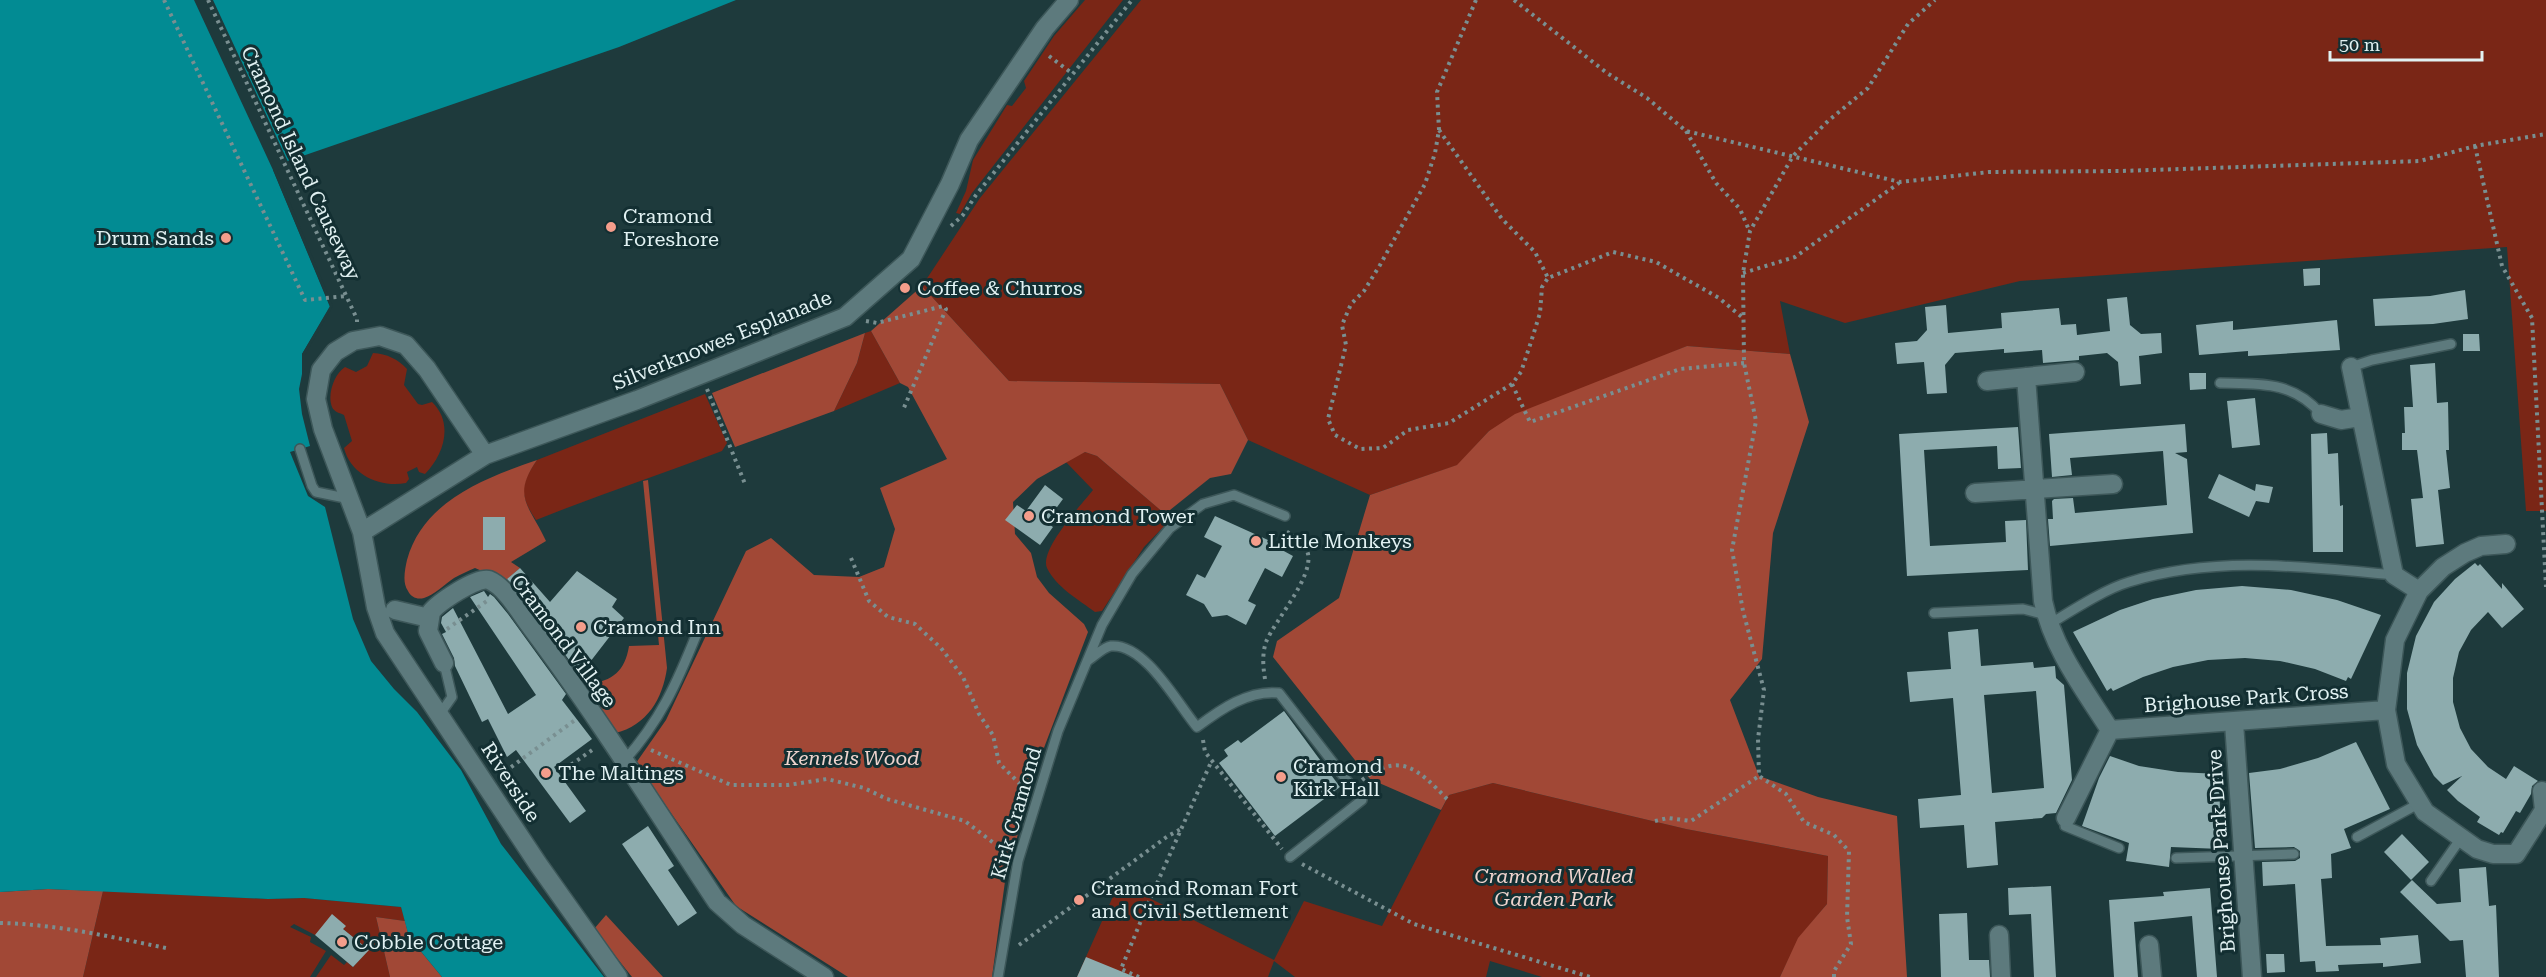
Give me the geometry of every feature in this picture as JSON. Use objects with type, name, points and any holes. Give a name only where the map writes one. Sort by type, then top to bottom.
[{"type":"street","name":"Silverknowes Esplanade","points":[[362,532],[484,455],[701,375],[845,317],[911,259],[950,184],[969,140],[1045,28],[1069,0]]},
{"type":"street","points":[[362,532],[323,429],[316,399],[321,370],[335,352],[353,341],[380,336],[406,345],[427,369],[484,455]]},
{"type":"street","points":[[2351,368],[2394,575],[2419,591]]},
{"type":"street","points":[[1988,381],[2075,372]]},
{"type":"street","points":[[2026,377],[2043,601],[2047,620],[2065,660],[2110,730],[2066,818]]},
{"type":"street","points":[[2321,414],[2341,420],[2360,417]]},
{"type":"street","points":[[1975,493],[2035,491],[2113,484]]},
{"type":"street","name":"Riverside","points":[[362,532],[376,607],[385,633],[394,649],[440,714],[538,864],[618,977]]},
{"type":"street","points":[[2506,544],[2481,546],[2465,553],[2443,567],[2419,591],[2395,640],[2386,710],[2396,764],[2420,803],[2426,812],[2477,849],[2485,852],[2516,854],[2544,810],[2542,791]]},
{"type":"street","name":"Cramond Village","points":[[429,618],[434,608],[479,580],[490,581],[501,591],[548,650],[717,902],[743,925],[824,977]]},
{"type":"street","points":[[395,610],[429,618],[428,631],[444,663]]},
{"type":"street","name":"Brighouse Park Cross","points":[[2110,730],[2234,723],[2386,710]]},
{"type":"street","name":"Brighouse Park Drive","points":[[2234,723],[2252,977]]},
{"type":"street","points":[[1999,935],[2001,977]]},
{"type":"street","points":[[2149,945],[2152,977]]},
{"type":"lane","points":[[2351,368],[2372,360],[2451,344]]},
{"type":"lane","points":[[2220,383],[2266,385],[2299,393],[2321,414]]},
{"type":"lane","points":[[300,449],[316,492],[350,499]]},
{"type":"lane","name":"Kirk Cramond","points":[[998,977],[1018,861],[1058,730],[1102,625],[1132,574],[1170,528],[1203,504],[1234,495],[1285,516]]},
{"type":"lane","points":[[1934,613],[2023,609],[2047,620],[2128,582],[2207,566],[2293,565],[2394,575]]},
{"type":"lane","points":[[624,761],[639,744],[667,703],[697,633]]},
{"type":"lane","points":[[1085,663],[1108,646],[1125,647],[1144,659],[1197,727],[1222,708],[1263,692],[1279,693],[1362,800],[1290,857]]},
{"type":"lane","points":[[440,714],[452,697],[444,663]]},
{"type":"lane","points":[[2357,837],[2420,803]]},
{"type":"lane","points":[[2066,818],[2065,826],[2119,848]]},
{"type":"lane","points":[[2432,880],[2461,838]]},
{"type":"lane","points":[[2176,858],[2294,854]]},
{"type":"path","points":[[164,0],[304,300],[346,296]]},
{"type":"path","name":"Cramond Island Causeway","points":[[208,0],[357,319],[353,341]]},
{"type":"path","points":[[946,230],[963,215],[976,195],[1132,0]]},
{"type":"path","points":[[1476,0],[1437,92],[1438,130],[1435,153],[1425,184],[1375,274],[1364,291],[1351,304],[1342,326],[1346,345],[1328,419],[1335,435],[1360,449],[1383,448],[1408,430],[1449,423],[1512,384],[1521,372],[1540,314],[1542,287],[1548,278],[1613,252],[1656,262],[1719,298],[1744,318]]},
{"type":"path","points":[[1514,0],[1607,73],[1647,98],[1686,131],[1716,183],[1740,209],[1750,231]]},
{"type":"path","points":[[1759,776],[1758,739],[1764,690],[1743,610],[1732,550],[1756,421],[1744,363],[1743,273],[1750,231],[1793,156],[1828,121],[1868,88],[1908,24],[1935,0]]},
{"type":"path","points":[[1049,56],[1073,74]]},
{"type":"path","points":[[1438,130],[1502,219],[1534,252],[1548,278]]},
{"type":"path","points":[[1686,131],[1900,182],[1989,172],[2121,171],[2420,161],[2475,146],[2546,134]]},
{"type":"path","points":[[2475,146],[2502,266],[2532,318],[2546,587]]},
{"type":"path","points":[[1743,273],[1796,257],[1900,182]]},
{"type":"path","points":[[845,317],[877,323],[943,306],[946,309],[903,410]]},
{"type":"path","points":[[1512,384],[1530,422],[1680,369],[1744,363]]},
{"type":"path","points":[[701,375],[745,484]]},
{"type":"path","points":[[1268,692],[1263,665],[1266,643],[1307,570],[1308,554],[1300,541],[1280,526],[1285,516]]},
{"type":"path","points":[[851,558],[869,601],[888,617],[915,624],[941,648],[963,677],[979,714],[993,735],[999,764],[1037,800]]},
{"type":"path","points":[[431,640],[501,591]]},
{"type":"path","points":[[487,786],[589,711]]},
{"type":"path","points":[[1197,727],[1203,737],[1202,745],[1212,759],[1273,841],[1290,857],[1414,924],[1590,977]]},
{"type":"path","points":[[565,769],[608,739]]},
{"type":"path","points":[[639,744],[731,785],[788,785],[827,779],[864,788],[887,799],[965,821],[1018,861]]},
{"type":"path","points":[[1139,977],[1121,969],[1212,759]]},
{"type":"path","points":[[1352,787],[1376,769],[1393,764],[1411,768],[1429,780],[1447,799]]},
{"type":"path","points":[[1655,821],[1668,818],[1691,821],[1759,776]]},
{"type":"path","points":[[1759,776],[1786,794],[1804,822],[1834,835],[1849,851],[1847,917],[1851,944],[1834,971],[1834,977]]},
{"type":"path","points":[[1001,958],[1167,836],[1182,829]]},
{"type":"path","points":[[0,922],[88,933],[166,948]]},
{"type":"green space","points":[[1085,0],[1123,0],[972,193],[960,214],[956,213],[966,191],[973,160],[1007,105],[1012,106],[1026,88],[1024,81],[1054,36]]},
{"type":"green space","points":[[1141,0],[2546,0],[2546,511],[2526,511],[2507,247],[2020,281],[1845,323],[1780,301],[1790,354],[1687,346],[1489,431],[1458,465],[1370,495],[1248,440],[1220,384],[1009,381],[922,286],[980,198]]},
{"type":"green space","name":"Kennels Wood","points":[[922,286],[1009,381],[1220,384],[1248,440],[1231,474],[1210,478],[1165,514],[1097,456],[1085,452],[1037,479],[1013,502],[1015,534],[1031,553],[1037,577],[1049,593],[1084,624],[1088,632],[1042,753],[1006,874],[992,977],[848,977],[736,906],[636,763],[666,720],[746,551],[771,538],[814,575],[859,577],[884,567],[895,529],[880,488],[947,459],[908,387],[900,383],[871,331]]},
{"type":"green space","points":[[871,331],[900,383],[834,411],[857,363],[865,333]]},
{"type":"green space","points":[[865,333],[857,363],[834,411],[735,447],[712,393]]},
{"type":"green space","points":[[1687,346],[1790,354],[1809,422],[1773,533],[1762,659],[1730,700],[1759,776],[1818,797],[1897,816],[1907,977],[1780,977],[1798,938],[1827,904],[1828,856],[1686,829],[1493,783],[1449,795],[1441,810],[1370,779],[1273,657],[1277,641],[1339,598],[1370,495],[1457,465],[1489,431],[1515,414]]},
{"type":"green space","points":[[373,353],[392,358],[404,365],[407,369],[404,385],[418,404],[432,402],[443,419],[444,439],[437,458],[425,474],[419,472],[417,467],[407,472],[409,479],[406,483],[378,482],[360,473],[353,466],[344,448],[352,441],[344,415],[332,407],[330,397],[332,385],[341,370],[345,367],[356,372],[367,366]]},
{"type":"green space","points":[[705,394],[727,443],[722,451],[536,520],[524,496],[524,490],[527,476],[537,460]]},
{"type":"green space","points":[[1085,452],[1097,456],[1171,519],[1144,547],[1102,611],[1095,612],[1068,593],[1056,581],[1047,568],[1046,560],[1055,539],[1093,490],[1065,461]]},
{"type":"green space","points":[[537,460],[525,483],[524,493],[529,510],[546,541],[511,562],[520,568],[505,581],[475,568],[454,578],[428,597],[419,599],[411,595],[406,588],[405,580],[407,560],[415,540],[441,507],[477,484]]},
{"type":"green space","points":[[648,480],[667,668],[662,690],[652,709],[636,724],[615,733],[599,711],[602,706],[588,684],[597,683],[616,673],[624,662],[629,646],[659,645],[643,481]]},
{"type":"green space","name":"Cramond Walled Garden Park","points":[[1493,783],[1686,829],[1828,856],[1827,904],[1799,938],[1780,977],[1542,977],[1490,961],[1486,977],[1295,977],[1274,961],[1268,977],[1077,977],[1119,883],[1274,960],[1304,901],[1382,926],[1449,795]]},
{"type":"green space","points":[[48,889],[103,891],[83,977],[0,977],[0,892]]},
{"type":"green space","points":[[103,891],[268,899],[304,898],[401,907],[405,921],[376,917],[390,977],[316,977],[331,955],[344,965],[347,962],[353,967],[368,950],[343,929],[315,935],[294,924],[290,927],[311,937],[310,942],[326,951],[310,977],[83,977]]},
{"type":"green space","points":[[606,915],[663,977],[632,977],[594,929]]},
{"type":"green space","points":[[376,917],[405,921],[409,937],[442,977],[390,977]]},
{"type":"water","points":[[0,0],[736,0],[619,47],[288,161],[273,170],[330,307],[302,354],[299,389],[310,446],[290,452],[308,496],[325,507],[353,619],[371,661],[417,712],[461,770],[501,844],[604,977],[442,977],[409,937],[401,907],[304,898],[268,899],[48,889],[0,892]]},
{"type":"pier","points":[[194,0],[213,0],[289,164],[277,171],[333,306],[305,355],[305,368],[302,374],[302,354],[330,306],[273,170]]},
{"type":"building","points":[[2320,268],[2320,285],[2304,286],[2303,269]]},
{"type":"building","points":[[2465,290],[2468,319],[2433,324],[2375,326],[2373,299],[2430,296]]},
{"type":"building","points":[[2127,297],[2130,325],[2141,334],[2161,333],[2162,353],[2139,356],[2141,384],[2120,386],[2118,362],[2107,353],[2079,356],[2079,360],[2043,363],[2042,350],[2004,353],[2004,349],[1955,353],[1945,365],[1947,393],[1927,394],[1924,362],[1897,364],[1895,343],[1917,341],[1927,330],[1925,307],[1946,305],[1948,333],[2002,328],[2001,313],[2059,308],[2061,325],[2076,324],[2077,335],[2110,331],[2107,299]]},
{"type":"building","points":[[2337,320],[2340,350],[2248,356],[2248,351],[2199,355],[2196,325],[2233,321],[2233,330]]},
{"type":"building","points":[[2463,334],[2479,334],[2480,351],[2463,351]]},
{"type":"building","points":[[2435,363],[2437,403],[2448,402],[2449,450],[2446,450],[2450,488],[2438,490],[2444,544],[2416,547],[2411,499],[2423,498],[2417,450],[2402,450],[2402,433],[2405,433],[2404,407],[2413,407],[2410,365]]},
{"type":"building","points":[[2189,373],[2206,373],[2206,389],[2190,390]]},
{"type":"building","points":[[2255,398],[2260,445],[2232,448],[2227,401]]},
{"type":"building","points":[[2185,424],[2187,452],[2175,453],[2187,459],[2193,533],[2050,546],[2048,519],[2053,519],[2052,501],[2054,499],[2073,498],[2075,513],[2167,505],[2163,451],[2070,458],[2072,475],[2052,477],[2049,434]]},
{"type":"building","points":[[2018,427],[2021,468],[1998,469],[1997,446],[1924,450],[1930,546],[2006,542],[2005,521],[2026,520],[2028,570],[1907,576],[1899,434]]},
{"type":"building","points":[[2327,433],[2328,454],[2338,453],[2340,506],[2343,505],[2343,552],[2313,552],[2311,434]]},
{"type":"building","points":[[2219,474],[2255,491],[2256,484],[2273,487],[2269,503],[2256,501],[2249,517],[2208,498]]},
{"type":"building","name":"Cramond Tower","points":[[1045,485],[1063,499],[1046,522],[1053,527],[1040,545],[1005,520],[1017,505],[1026,511]]},
{"type":"building","points":[[1215,516],[1268,540],[1267,542],[1293,556],[1282,577],[1265,568],[1248,601],[1256,605],[1246,625],[1227,615],[1212,617],[1204,604],[1186,595],[1197,574],[1205,578],[1222,546],[1204,537]]},
{"type":"building","points":[[483,517],[505,517],[505,550],[483,550]]},
{"type":"building","points":[[2475,563],[2478,566],[2480,564],[2502,589],[2502,583],[2524,609],[2502,628],[2488,612],[2471,630],[2459,652],[2453,678],[2453,702],[2460,728],[2471,749],[2488,767],[2506,779],[2514,766],[2538,781],[2532,786],[2531,794],[2520,813],[2516,811],[2503,833],[2499,835],[2477,822],[2480,817],[2447,790],[2462,776],[2443,785],[2434,776],[2417,745],[2407,709],[2407,673],[2416,636],[2434,602],[2455,579]]},
{"type":"building","name":"Cramond Inn","points":[[520,568],[550,602],[577,571],[617,599],[612,607],[624,618],[580,675],[521,594],[507,579]]},
{"type":"building","points":[[2242,586],[2291,590],[2337,600],[2381,615],[2351,679],[2348,677],[2346,681],[2315,669],[2280,661],[2245,658],[2208,660],[2173,667],[2143,677],[2113,691],[2111,688],[2107,691],[2073,632],[2120,610],[2153,599],[2196,590]]},
{"type":"building","points":[[484,591],[488,597],[490,594],[494,597],[508,614],[566,694],[562,700],[592,739],[554,767],[586,811],[570,823],[516,750],[507,757],[488,719],[482,722],[442,634],[446,632],[441,623],[442,617],[453,608],[508,714],[536,695],[470,597]]},
{"type":"building","points":[[1978,629],[1981,666],[2033,662],[2034,668],[2055,666],[2056,678],[2064,685],[2072,780],[2056,813],[2046,814],[2042,818],[1995,822],[1998,865],[1967,868],[1964,825],[1920,828],[1918,799],[1961,795],[1953,698],[1910,702],[1907,672],[1951,669],[1948,632]],"holes":[[[2036,691],[2044,788],[1992,793],[1984,695]]]},
{"type":"building","name":"Cramond Kirk Hall","points":[[1284,711],[1340,787],[1275,836],[1219,763],[1228,756],[1224,750],[1238,740],[1241,743]]},
{"type":"building","points":[[2356,742],[2390,809],[2344,829],[2351,848],[2331,854],[2332,878],[2321,879],[2326,946],[2381,945],[2380,938],[2418,935],[2421,963],[2383,967],[2383,963],[2338,965],[2339,971],[2316,972],[2315,961],[2300,962],[2295,884],[2263,886],[2262,862],[2295,861],[2300,858],[2300,851],[2294,847],[2255,848],[2249,773],[2280,769],[2318,758]]},
{"type":"building","points":[[2110,756],[2139,766],[2178,772],[2219,774],[2221,849],[2171,847],[2169,867],[2126,861],[2129,843],[2082,826],[2099,778]]},
{"type":"building","points":[[648,826],[674,866],[668,870],[697,913],[678,926],[622,844]]},
{"type":"building","points":[[2402,834],[2429,862],[2411,880],[2384,852]]},
{"type":"building","points":[[2486,867],[2489,906],[2496,905],[2499,977],[2466,977],[2463,940],[2450,941],[2400,892],[2412,880],[2437,904],[2461,902],[2459,869]]},
{"type":"building","points":[[2051,886],[2056,977],[2034,977],[2031,914],[2009,915],[2008,888]]},
{"type":"building","points":[[2210,888],[2217,977],[2197,977],[2192,916],[2134,922],[2138,977],[2114,977],[2109,900],[2164,896],[2163,892]]},
{"type":"building","points":[[1967,913],[1969,960],[1989,960],[1990,977],[1941,977],[1939,914]]},
{"type":"building","name":"Cobble Cottage","points":[[332,914],[346,926],[343,929],[369,950],[353,967],[315,935]]},
{"type":"building","points":[[2266,954],[2284,954],[2285,972],[2267,973]]},
{"type":"building","points":[[1086,957],[1135,977],[1077,977]]},
{"type":"place","name":"Cramond Foreshore","points":[[611,227]]},
{"type":"place","name":"Drum Sands","points":[[226,238]]},
{"type":"place","name":"Coffee & Churros","points":[[905,288]]},
{"type":"place","name":"Cramond Tower","points":[[1029,516]]},
{"type":"place","name":"Little Monkeys","points":[[1256,541]]},
{"type":"place","name":"Cramond Inn","points":[[581,627]]},
{"type":"place","name":"The Maltings","points":[[546,773]]},
{"type":"place","name":"Cramond Kirk Hall","points":[[1281,777]]},
{"type":"place","name":"Cramond Roman Fort and Civil Settlement","points":[[1079,900]]},
{"type":"place","name":"Cobble Cottage","points":[[342,942]]}]
